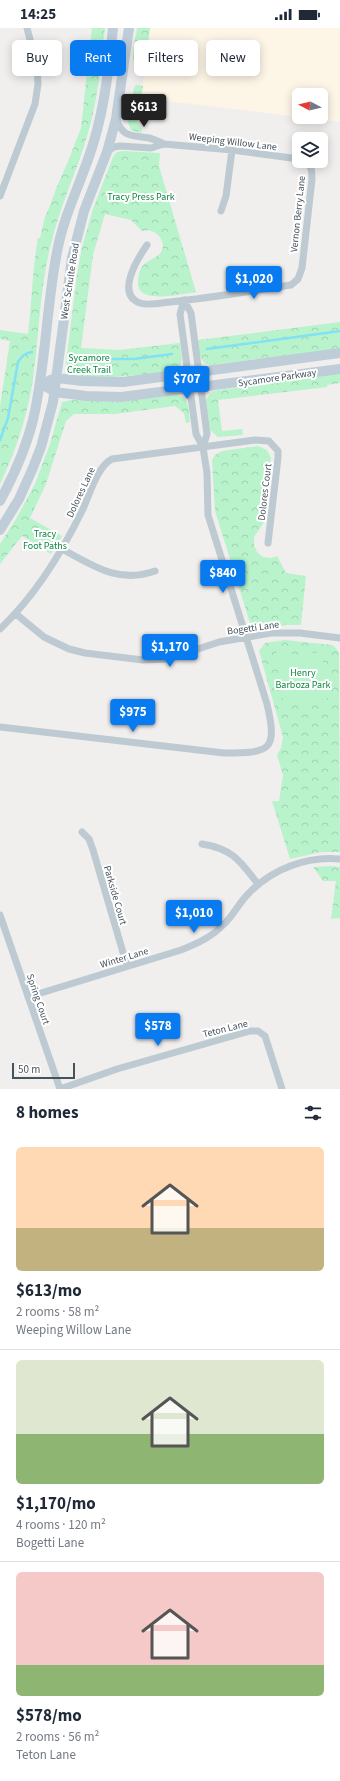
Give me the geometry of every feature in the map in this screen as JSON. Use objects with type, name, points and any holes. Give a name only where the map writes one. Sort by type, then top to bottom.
[{"type":"main road","name":"West Schulte Road","points":[[0,500],[9,483],[26,442],[32,421],[40,383],[57,252],[64,222],[94,142],[101,113],[113,28]]},
{"type":"main road","name":"West Schulte Road","points":[[0,530],[19,498],[32,470],[45,433],[55,392],[68,282],[76,239],[84,211],[107,152],[116,119],[129,28]]},
{"type":"main road","name":"Sycamore Parkway","points":[[40,383],[57,378],[82,381],[123,382],[340,354]]},
{"type":"main road","name":"Sycamore Parkway","points":[[40,383],[55,392],[86,396],[121,397],[340,368]]},
{"type":"street","points":[[0,196],[35,104],[38,84],[37,66],[27,28]]},
{"type":"street","name":"Weeping Willow Lane","points":[[116,119],[121,129],[126,134],[151,138],[164,144],[232,150],[292,158]]},
{"type":"street","name":"Weeping Willow Lane","points":[[107,152],[114,147],[120,146],[150,148],[164,144]]},
{"type":"street","points":[[221,211],[226,196],[232,150]]},
{"type":"street","name":"Vernon Berry Lane","points":[[184,300],[291,285],[298,279],[302,268],[312,179],[312,170],[310,168]]},
{"type":"street","points":[[0,727],[224,753],[243,753],[261,750],[267,747],[270,741],[272,726],[268,711],[208,515],[207,472],[203,447],[196,434],[191,313],[184,300],[149,304],[140,303],[132,298],[129,289],[130,278],[136,261],[147,246]]},
{"type":"street","points":[[195,388],[207,434],[203,447]]},
{"type":"street","name":"Dolores Court","points":[[203,447],[262,439],[269,441],[274,445],[278,451],[278,458],[268,543]]},
{"type":"street","name":"Dolores Lane","points":[[0,629],[16,614],[62,549],[83,511],[100,471],[107,461],[119,458],[203,447]]},
{"type":"street","points":[[62,549],[99,569],[115,574],[130,576],[143,575],[155,571]]},
{"type":"street","name":"Bogetti Lane","points":[[16,614],[44,637],[69,649],[85,653],[143,660],[168,659],[208,645],[246,637],[284,632],[340,638]]},
{"type":"street","name":"Parkside Court","points":[[82,832],[89,840],[93,850],[127,966]]},
{"type":"street","points":[[202,844],[216,846],[230,853],[258,884]]},
{"type":"street","name":"Winter Lane","points":[[28,997],[181,950],[198,943],[223,926],[240,903],[258,884],[269,876],[292,865],[320,859],[340,859]]},
{"type":"street","name":"Spring Court","points":[[0,915],[60,1089]]},
{"type":"street","name":"Teton Lane","points":[[60,1089],[117,1069],[250,1031],[258,1032],[265,1036],[268,1041],[282,1089]]},
{"type":"shaded area","points":[[150,28],[340,28],[340,122],[328,121],[328,88],[292,88],[292,116],[141,98],[144,76],[198,76],[198,40],[148,40]]},
{"type":"green space","points":[[92,28],[105,28],[104,40],[91,40]]},
{"type":"green space","points":[[137,28],[150,28],[148,40],[135,40]]},
{"type":"green space","points":[[134,48],[134,64],[133,61]]},
{"type":"green space","points":[[87,76],[100,76],[94,107],[84,147],[63,204],[46,265],[30,399],[19,436],[0,484],[0,406],[10,341],[0,339],[0,330],[28,334],[34,262],[38,238],[40,238],[46,213],[81,128]]},
{"type":"green space","points":[[136,85],[143,86],[137,122],[142,129],[141,133],[131,130],[128,122],[134,88]]},
{"type":"green space","points":[[117,152],[160,153],[159,166],[196,292],[171,296],[152,296],[144,294],[139,289],[138,282],[141,268],[144,264],[156,257],[162,251],[162,241],[159,236],[152,231],[142,231],[131,220],[105,214],[93,255],[81,348],[119,350],[180,343],[182,359],[180,366],[173,371],[118,377],[87,377],[75,375],[68,371],[66,362],[82,247],[93,209],[113,157]]},
{"type":"green space","points":[[340,322],[340,349],[210,365],[203,361],[199,352],[198,340]]},
{"type":"green space","points":[[340,373],[340,383],[327,385],[327,387],[218,400],[222,431],[242,429],[243,435],[218,437],[210,430],[206,399],[213,391]]},
{"type":"green space","name":"Tracy Foot Paths","points":[[175,395],[184,398],[186,401],[189,409],[190,422],[186,423],[184,413],[175,406],[115,414],[74,414],[66,421],[46,484],[30,518],[62,536],[51,554],[22,536],[0,564],[0,544],[16,519],[35,484],[50,444],[62,402],[71,400],[120,402]]},
{"type":"green space","points":[[258,446],[267,450],[271,458],[264,522],[254,537],[254,545],[257,552],[263,557],[271,558],[277,556],[286,573],[306,576],[301,625],[259,628],[250,623],[215,511],[212,460],[215,455],[222,451]]},
{"type":"green space","name":"Henry Barboza Park","points":[[285,640],[332,645],[339,653],[340,852],[321,852],[290,859],[272,801],[279,801],[283,775],[277,755],[281,748],[283,737],[259,651],[265,643]]},
{"type":"green space","points":[[283,650],[296,655],[321,652],[329,698],[284,706],[275,657],[277,651]]},
{"type":"green space","points":[[313,867],[340,867],[340,918],[331,919],[336,881],[323,881]]},
{"type":"waterway","points":[[207,349],[340,331]]},
{"type":"waterway","points":[[0,440],[8,418],[18,362],[24,355],[32,352]]},
{"type":"waterway","points":[[76,359],[134,359],[172,354]]},
{"type":"park label","name":"Tracy Press Park","points":[[141,196]]},
{"type":"park label","name":"Sycamore Creek Trail","points":[[89,362]]}]
